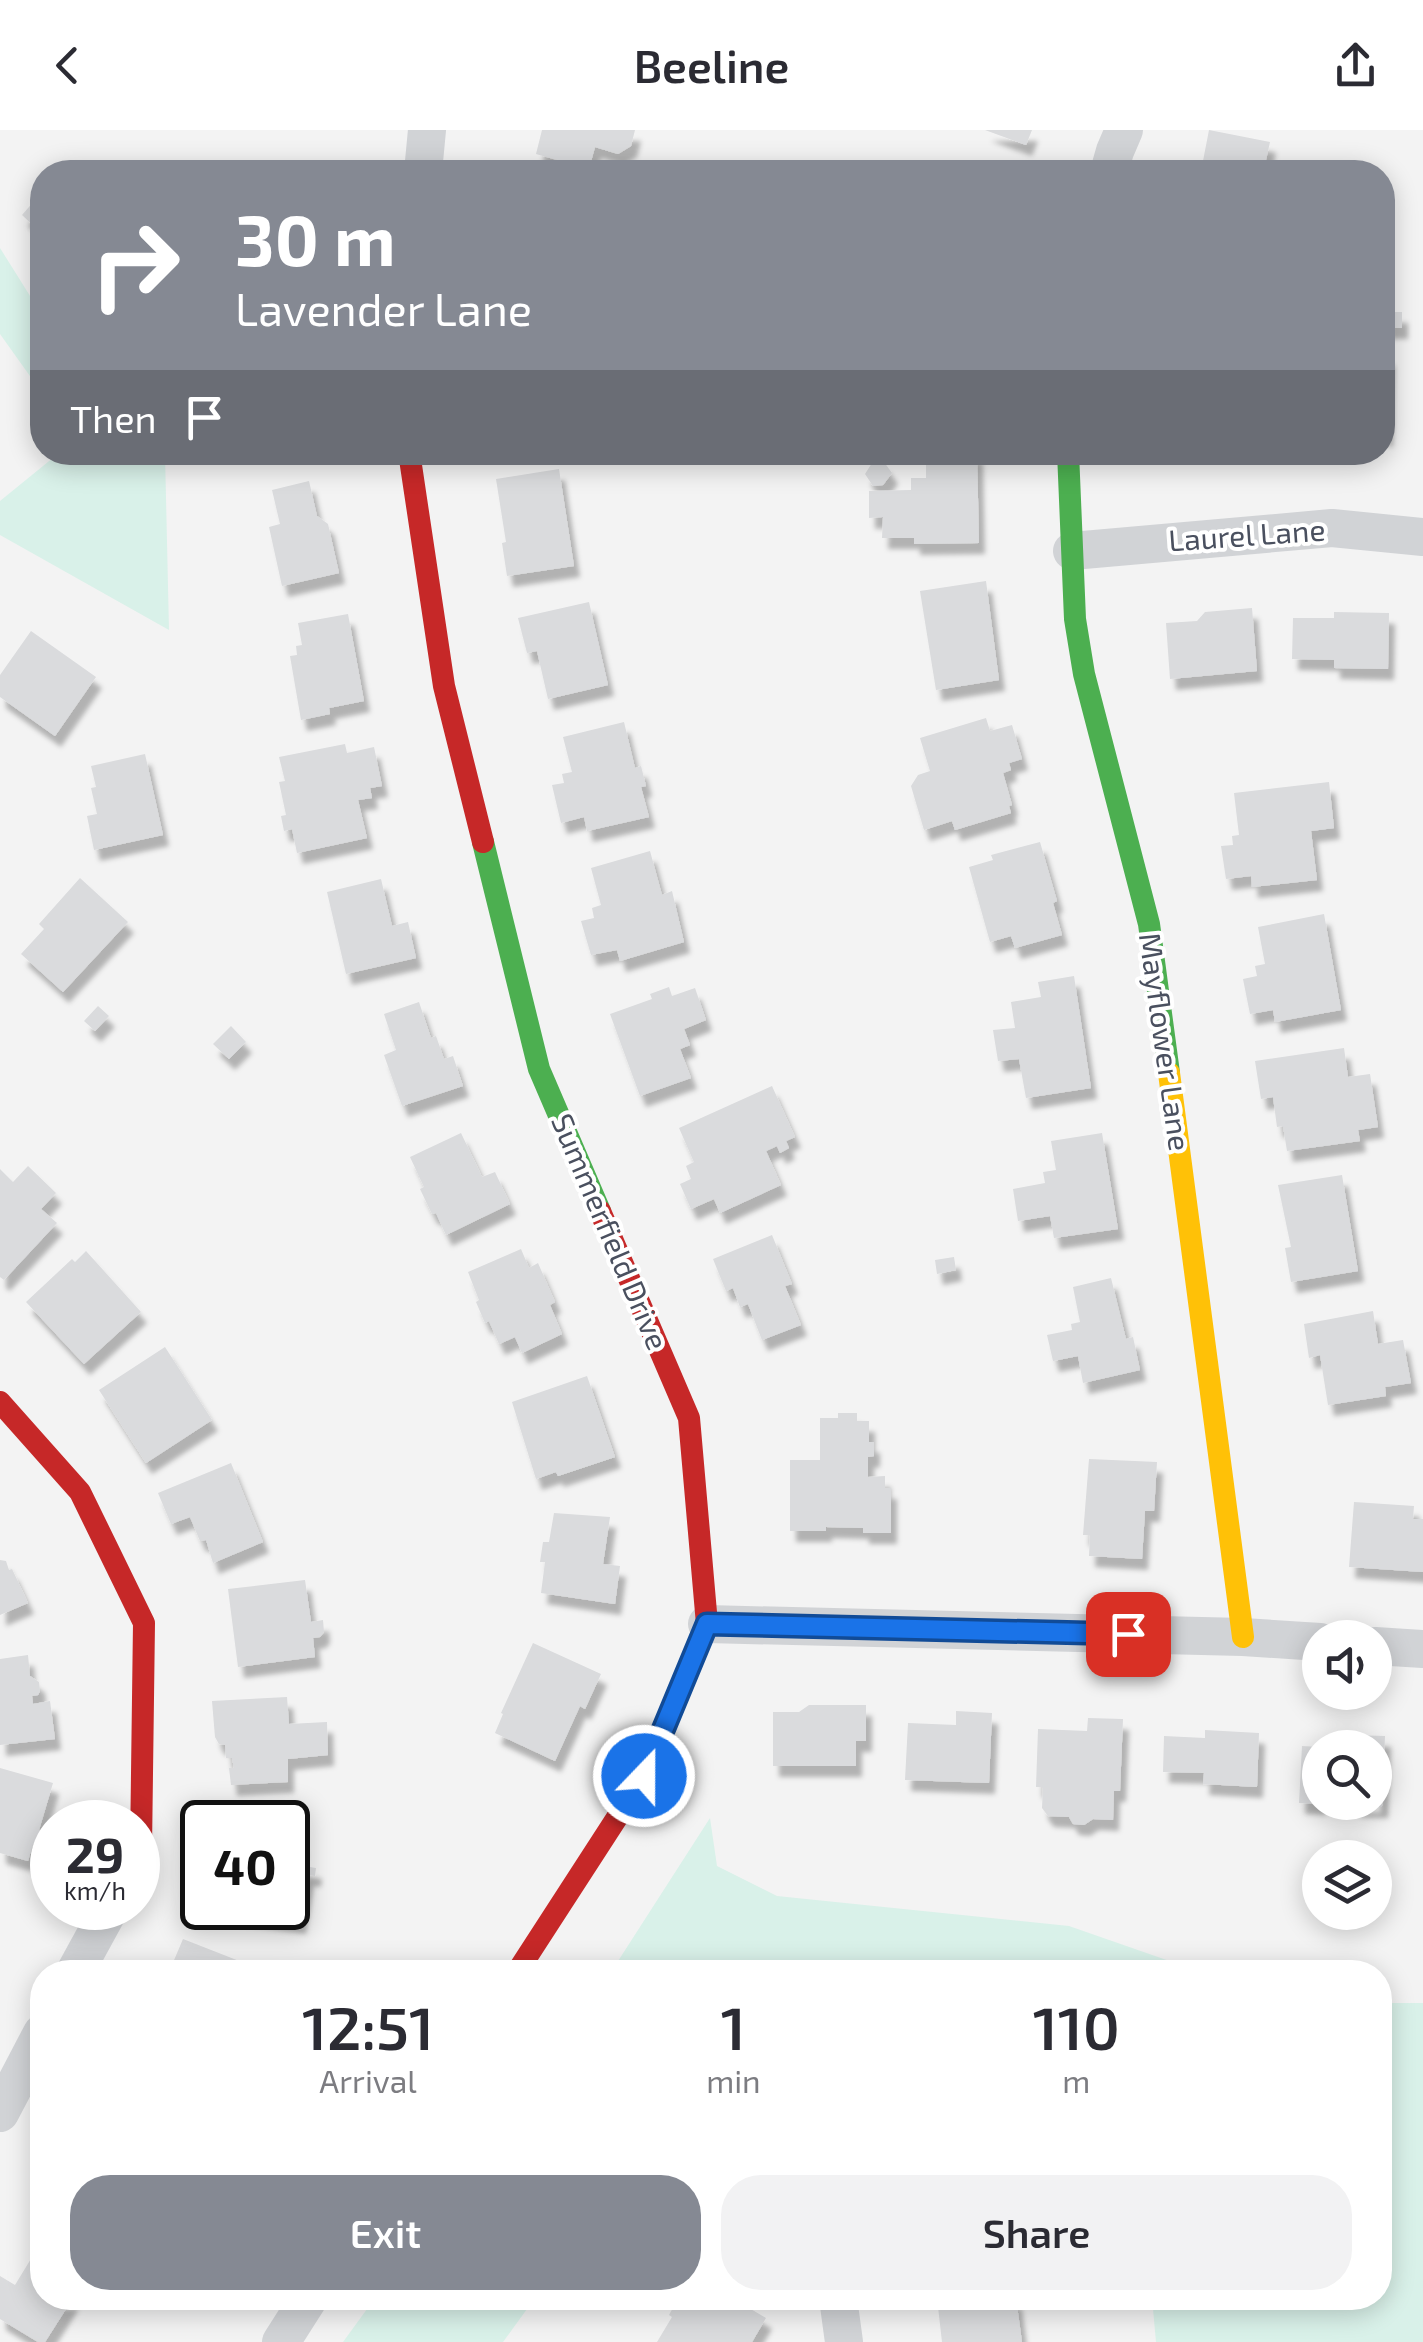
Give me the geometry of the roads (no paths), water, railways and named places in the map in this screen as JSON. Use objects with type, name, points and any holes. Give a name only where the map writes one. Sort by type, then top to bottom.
[{"type":"street","points":[[423,160],[427,130]]},
{"type":"street","points":[[1112,160],[1124,130]]},
{"type":"street","name":"Summerfield Drive","points":[[411,465],[444,686],[539,1069],[689,1418],[707,1624],[644,1776],[524,1960]]},
{"type":"street","name":"Mayflower Lane","points":[[1069,465],[1076,619],[1084,674],[1148,924],[1243,1637]]},
{"type":"street","name":"Laurel Lane","points":[[1072,551],[1332,528],[1423,537]]},
{"type":"street","points":[[0,1402],[80,1492],[144,1623],[142,1800]]},
{"type":"street","points":[[707,1624],[1302,1641]]},
{"type":"street","points":[[1392,1647],[1423,1650]]},
{"type":"street","points":[[82,1960],[98,1930]]},
{"type":"street","points":[[0,2113],[30,2056]]},
{"type":"street","points":[[281,2342],[301,2310]]},
{"type":"street","points":[[840,2310],[844,2342]]}]
